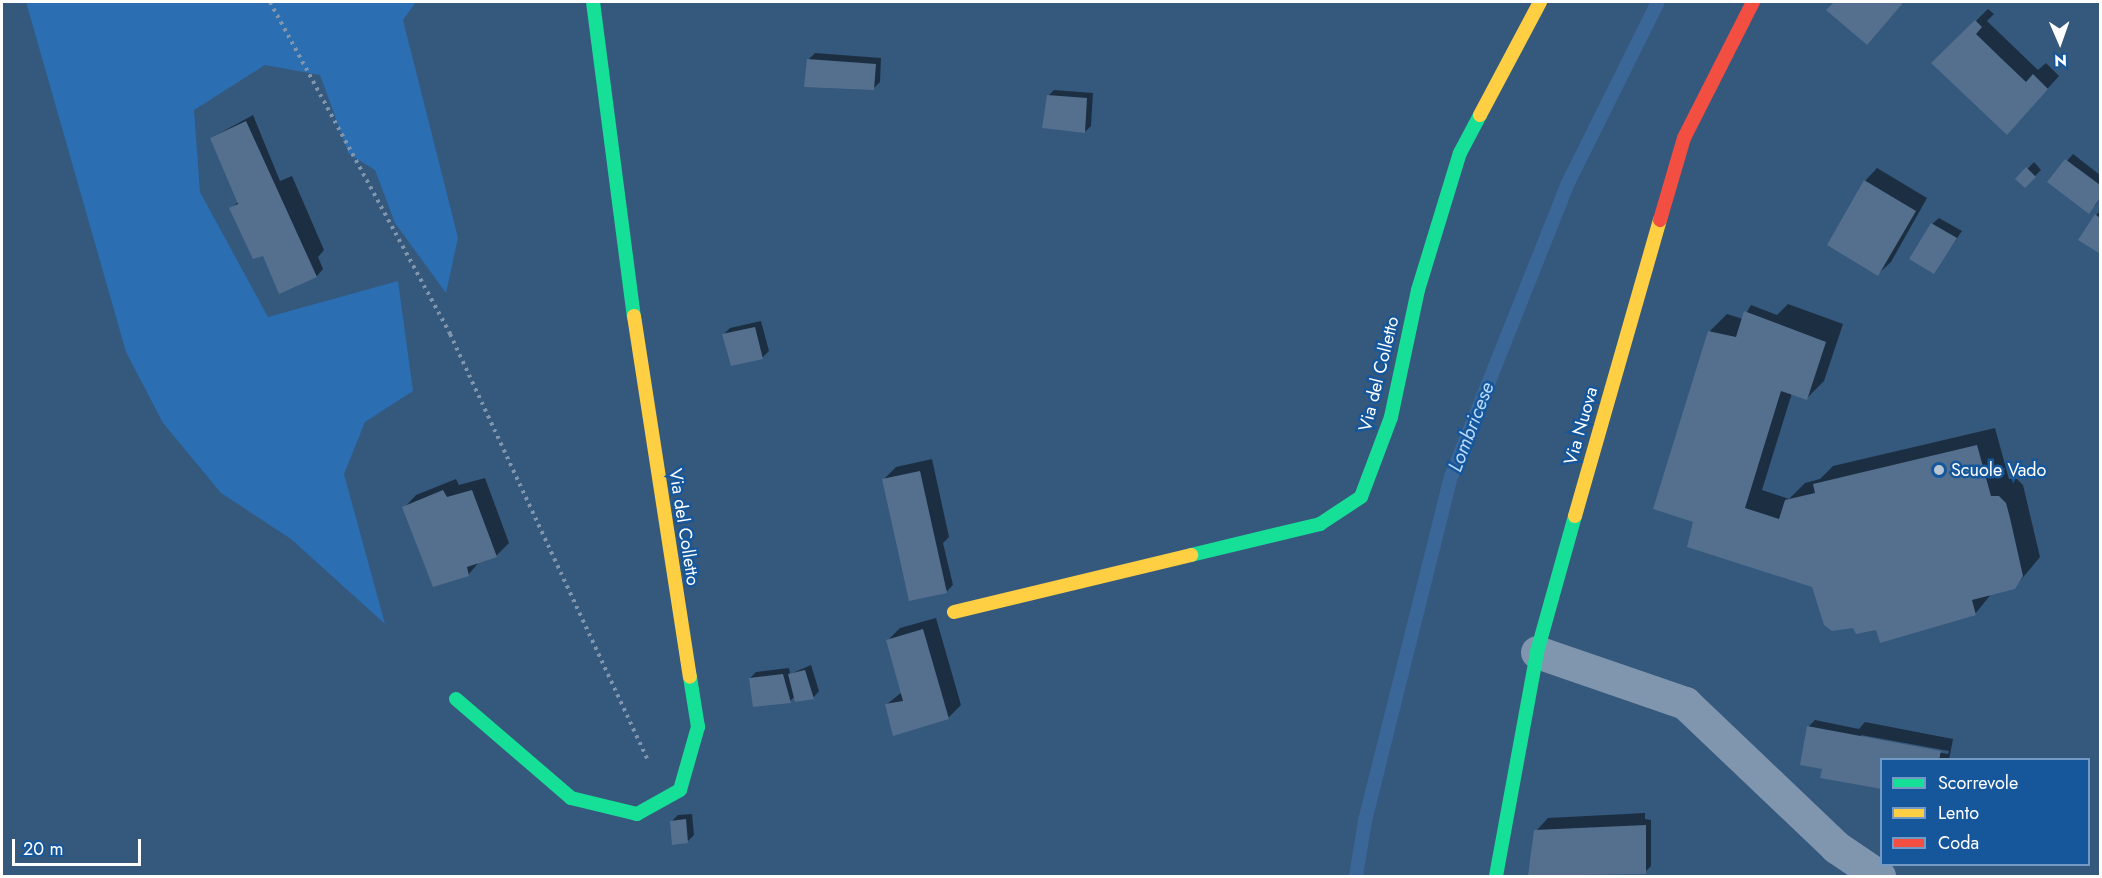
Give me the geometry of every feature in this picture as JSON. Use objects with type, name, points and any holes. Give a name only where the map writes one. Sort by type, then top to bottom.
[{"type":"street","name":"Via del Colletto","points":[[456,699],[571,798],[637,814],[680,790],[698,727],[637,338],[593,2]]},
{"type":"street","name":"Via del Colletto","points":[[954,612],[1320,524],[1361,497],[1391,417],[1418,290],[1460,153],[1540,2]]},
{"type":"street","name":"Via Nuova","points":[[1496,876],[1537,652],[1684,138],[1753,2]]},
{"type":"street","points":[[1537,652],[1685,703],[1836,847],[1879,876]]},
{"type":"path","points":[[270,2],[450,334],[666,798]]},
{"type":"shaded area","points":[[26,2],[416,2],[403,20],[458,238],[446,293],[395,223],[375,170],[349,154],[320,75],[265,65],[194,110],[200,192],[268,317],[398,281],[413,391],[365,422],[344,474],[385,624],[291,539],[221,493],[163,423],[126,352]]},
{"type":"building","points":[[1834,2],[1904,2],[1867,45],[1826,10]]},
{"type":"building","points":[[1975,20],[1982,27],[1976,34],[2026,82],[2033,74],[2048,89],[2007,135],[1931,63]]},
{"type":"building","points":[[807,59],[876,64],[874,90],[804,87]]},
{"type":"building","points":[[1047,95],[1087,98],[1085,133],[1042,128]]},
{"type":"building","points":[[246,121],[317,277],[279,294],[263,256],[253,259],[229,208],[238,204],[210,138]]},
{"type":"building","points":[[2065,159],[2100,185],[2100,198],[2089,214],[2047,182]]},
{"type":"building","points":[[2026,167],[2036,177],[2025,188],[2015,179]]},
{"type":"building","points":[[1864,180],[1916,211],[1878,276],[1827,245]]},
{"type":"building","points":[[2095,214],[2100,218],[2099,253],[2078,240]]},
{"type":"building","points":[[1931,223],[1957,238],[1934,274],[1909,259]]},
{"type":"building","name":"Scuole Vado","points":[[1744,311],[1826,342],[1807,400],[1781,391],[1745,508],[1779,519],[1785,500],[1815,493],[1813,484],[1977,445],[1991,496],[1999,496],[2006,503],[2010,518],[2023,576],[2015,589],[1972,600],[1976,615],[1880,643],[1876,630],[1856,634],[1853,628],[1832,631],[1824,625],[1812,587],[1687,547],[1693,522],[1653,509],[1708,331],[1736,337]]},
{"type":"building","points":[[755,327],[763,359],[731,366],[722,334]]},
{"type":"building","points":[[920,471],[947,593],[909,601],[882,479]]},
{"type":"building","points":[[443,490],[447,497],[472,490],[497,557],[467,567],[469,576],[433,587],[402,507]]},
{"type":"building","points":[[923,629],[949,719],[893,736],[885,704],[903,701],[886,640]]},
{"type":"building","points":[[805,670],[814,699],[795,702],[788,674]]},
{"type":"building","points":[[783,674],[791,703],[753,707],[749,678]]},
{"type":"building","points":[[1807,726],[1941,751],[1939,758],[1880,758],[1880,789],[1820,778],[1822,769],[1800,765]]},
{"type":"building","points":[[686,819],[688,843],[672,845],[670,821]]},
{"type":"building","points":[[1646,825],[1646,874],[1528,876],[1534,830]]},
{"type":"waterway","name":"Lombricese","points":[[1356,876],[1365,821],[1451,477],[1567,185],[1658,2]]},
{"type":"traffic: fast","points":[[593,2],[634,316]]},
{"type":"traffic: fast","points":[[1191,555],[1320,524],[1361,497],[1391,417],[1418,290],[1460,153],[1480,115]]},
{"type":"traffic: fast","points":[[1496,876],[1537,652],[1575,516]]},
{"type":"traffic: fast","points":[[456,699],[571,798],[637,814],[680,790],[698,727],[690,677]]},
{"type":"traffic: slow","points":[[1480,115],[1540,2]]},
{"type":"traffic: slow","points":[[1575,516],[1660,220]]},
{"type":"traffic: slow","points":[[634,316],[690,677]]},
{"type":"traffic: slow","points":[[954,612],[1191,555]]},
{"type":"traffic: jam","points":[[1660,220],[1684,138],[1753,2]]},
{"type":"place","name":"Scuole Vado","points":[[1939,470]]}]
